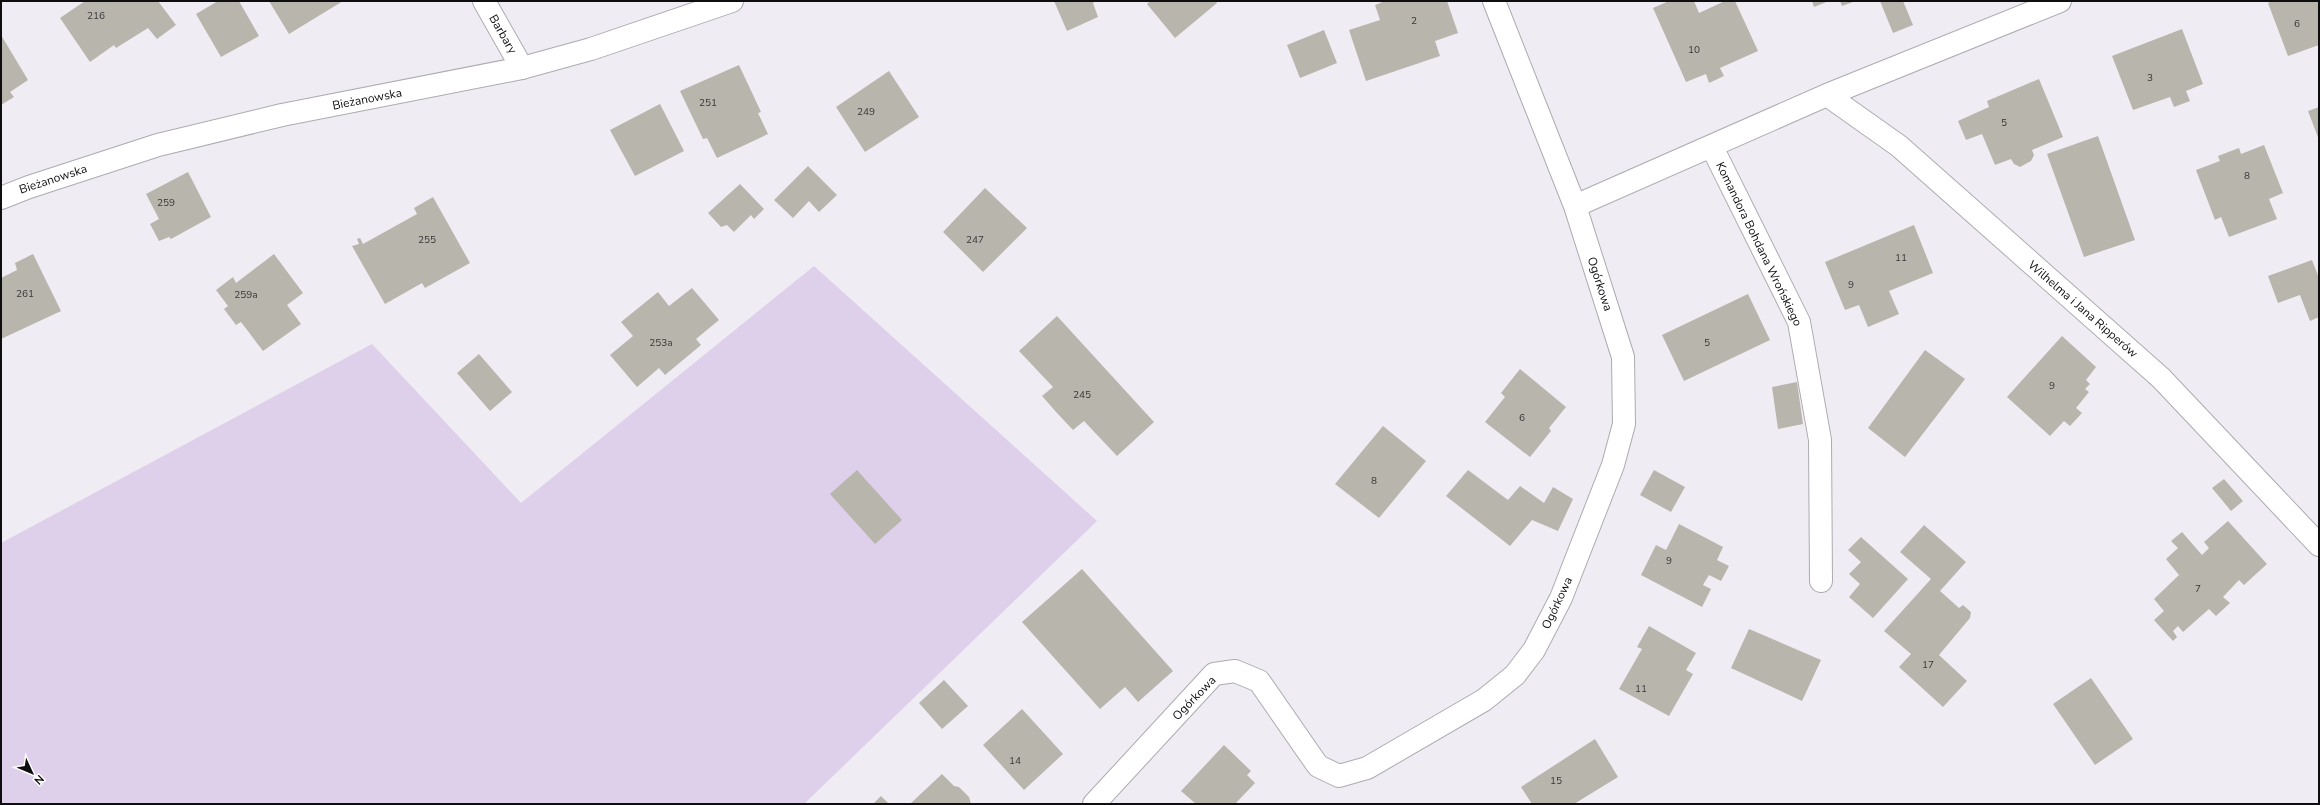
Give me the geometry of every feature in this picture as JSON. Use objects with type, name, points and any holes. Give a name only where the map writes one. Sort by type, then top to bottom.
[{"type":"street","name":"Barbary","points":[[484,1],[522,68]]},
{"type":"street","name":"Bieżanowska","points":[[1,198],[29,187],[158,145],[282,116],[522,68],[591,49],[732,1]]},
{"type":"street","name":"Ogórkowa","points":[[1094,804],[1214,674],[1235,671],[1259,682],[1318,766],[1339,776],[1366,768],[1484,700],[1515,675],[1534,650],[1561,598],[1613,465],[1624,424],[1624,357],[1575,206],[1494,1]]},
{"type":"street","name":"Komandora Bohdana Wrońskiego","points":[[1575,206],[1712,147],[1827,95],[2060,1]]},
{"type":"street","name":"Wilhelma i Jana Ripperów","points":[[1827,95],[1899,146],[2161,378],[2319,545]]},
{"type":"street","name":"Komandora Bohdana Wrońskiego","points":[[1712,147],[1799,322],[1820,440],[1821,581]]},
{"type":"shaded area","points":[[814,266],[1097,521],[804,804],[1,804],[1,543],[372,344],[521,503]]},
{"type":"building","points":[[85,1],[158,1],[176,25],[157,39],[148,28],[116,48],[114,45],[90,62],[60,18]]},
{"type":"building","points":[[218,1],[239,1],[259,36],[221,57],[196,14]]},
{"type":"building","points":[[269,1],[343,1],[289,34]]},
{"type":"building","points":[[1054,1],[1096,1],[1093,3],[1098,17],[1067,31]]},
{"type":"building","points":[[1150,1],[1216,1],[1217,3],[1175,38],[1147,4]]},
{"type":"building","points":[[1385,1],[1447,1],[1458,33],[1435,41],[1440,56],[1366,81],[1349,30],[1380,20],[1375,5]]},
{"type":"building","points":[[1669,1],[1694,1],[1699,13],[1725,1],[1735,1],[1758,51],[1720,68],[1724,76],[1709,83],[1706,74],[1686,82],[1653,8]]},
{"type":"building","points":[[1812,1],[1829,1],[1814,7]]},
{"type":"building","points":[[1840,1],[1856,1],[1842,6]]},
{"type":"building","points":[[1880,1],[1903,1],[1913,25],[1893,33]]},
{"type":"building","points":[[2273,1],[2319,1],[2319,45],[2288,56],[2268,3]]},
{"type":"building","points":[[2182,29],[2203,84],[2186,91],[2190,101],[2174,107],[2170,97],[2133,110],[2112,56]]},
{"type":"building","points":[[1324,30],[1337,63],[1300,78],[1287,45]]},
{"type":"building","points":[[1,35],[28,80],[10,92],[14,97],[1,105]]},
{"type":"building","points":[[739,65],[761,112],[758,113],[768,134],[717,158],[707,138],[703,139],[680,91]]},
{"type":"building","points":[[889,71],[919,117],[865,152],[836,107]]},
{"type":"building","points":[[2039,79],[2063,137],[2032,150],[2034,155],[2031,161],[2020,167],[2014,164],[2011,159],[1995,165],[1982,134],[1966,140],[1958,121],[1989,107],[1987,101]]},
{"type":"building","points":[[660,104],[684,151],[635,176],[610,130]]},
{"type":"building","points":[[2319,107],[2319,140],[2308,111]]},
{"type":"building","points":[[2098,136],[2135,240],[2084,257],[2047,154]]},
{"type":"building","points":[[2264,145],[2283,193],[2269,199],[2277,219],[2229,237],[2221,217],[2215,220],[2196,170],[2220,161],[2218,156],[2239,148],[2241,154]]},
{"type":"building","points":[[808,166],[837,195],[819,212],[809,201],[793,218],[774,200]]},
{"type":"building","points":[[188,172],[211,217],[171,239],[169,237],[159,241],[150,224],[159,219],[146,194]]},
{"type":"building","points":[[740,184],[764,209],[754,219],[751,215],[734,232],[727,225],[721,227],[708,213]]},
{"type":"building","points":[[985,188],[1027,228],[983,272],[943,232]]},
{"type":"building","points":[[433,197],[470,263],[425,288],[422,283],[385,304],[352,246],[359,244],[357,239],[360,238],[363,244],[417,214],[414,208]]},
{"type":"building","points":[[1914,225],[1933,273],[1889,291],[1899,314],[1868,327],[1859,305],[1845,310],[1825,262]]},
{"type":"building","points":[[33,254],[61,311],[1,339],[1,278],[17,270],[15,263]]},
{"type":"building","points":[[274,254],[303,293],[287,305],[301,324],[263,351],[241,322],[236,325],[224,309],[228,306],[216,290],[233,277],[236,283]]},
{"type":"building","points":[[2312,260],[2319,278],[2319,317],[2310,321],[2300,295],[2278,303],[2268,276]]},
{"type":"building","points":[[692,288],[719,320],[696,339],[701,345],[665,375],[659,368],[637,387],[610,355],[633,336],[621,322],[658,292],[669,306]]},
{"type":"building","points":[[1748,294],[1770,340],[1684,381],[1662,335]]},
{"type":"building","points":[[1057,316],[1154,422],[1117,456],[1084,421],[1073,430],[1057,413],[1042,396],[1053,387],[1019,351]]},
{"type":"building","points":[[2062,336],[2096,367],[2086,380],[2090,384],[2085,389],[2089,392],[2076,408],[2082,413],[2070,426],[2064,421],[2050,436],[2007,397]]},
{"type":"building","points":[[1925,350],[1965,379],[1905,457],[1868,428]]},
{"type":"building","points":[[479,354],[512,392],[490,411],[457,373]]},
{"type":"building","points":[[1520,369],[1566,407],[1549,428],[1551,431],[1530,457],[1485,422],[1505,397],[1501,393]]},
{"type":"building","points":[[1797,382],[1803,424],[1778,429],[1772,387]]},
{"type":"building","points":[[1383,426],[1426,461],[1379,518],[1335,484]]},
{"type":"building","points":[[857,470],[902,520],[875,544],[830,494]]},
{"type":"building","points":[[1468,470],[1508,500],[1520,486],[1544,503],[1553,487],[1573,499],[1558,531],[1532,520],[1510,546],[1446,496]]},
{"type":"building","points":[[1654,470],[1685,487],[1671,512],[1640,495]]},
{"type":"building","points":[[2224,479],[2243,501],[2231,511],[2212,488]]},
{"type":"building","points":[[2228,521],[2267,564],[2244,585],[2239,580],[2223,597],[2230,603],[2216,616],[2209,609],[2183,632],[2178,626],[2173,631],[2177,637],[2173,641],[2154,620],[2164,611],[2154,599],[2179,575],[2166,559],[2178,548],[2171,541],[2182,532],[2202,555],[2209,548],[2204,542]]},
{"type":"building","points":[[1679,524],[1723,547],[1717,560],[1729,566],[1721,581],[1709,575],[1703,585],[1711,589],[1702,607],[1641,575],[1656,545],[1666,550]]},
{"type":"building","points":[[1924,525],[1966,562],[1940,591],[1959,608],[1963,605],[1971,612],[1970,618],[1939,655],[1967,681],[1943,707],[1899,667],[1911,654],[1884,631],[1931,579],[1900,552]]},
{"type":"building","points":[[1861,537],[1908,579],[1873,618],[1849,597],[1860,584],[1849,574],[1861,562],[1848,550]]},
{"type":"building","points":[[1082,569],[1173,671],[1138,702],[1125,687],[1100,709],[1022,622]]},
{"type":"building","points":[[1649,626],[1696,653],[1686,670],[1693,674],[1669,716],[1619,689],[1642,649],[1637,647]]},
{"type":"building","points":[[1749,629],[1821,660],[1802,701],[1731,668]]},
{"type":"building","points":[[2091,678],[2133,739],[2095,765],[2053,704]]},
{"type":"building","points":[[944,680],[968,706],[942,729],[919,703]]},
{"type":"building","points":[[1022,709],[1063,754],[1024,790],[983,745]]},
{"type":"building","points":[[1595,739],[1618,777],[1574,804],[1532,804],[1521,787]]},
{"type":"building","points":[[1224,745],[1251,771],[1247,775],[1255,783],[1235,804],[1196,804],[1181,791]]},
{"type":"building","points":[[942,774],[954,786],[959,787],[969,797],[971,804],[910,804]]},
{"type":"building","points":[[881,796],[889,804],[873,804]]}]
